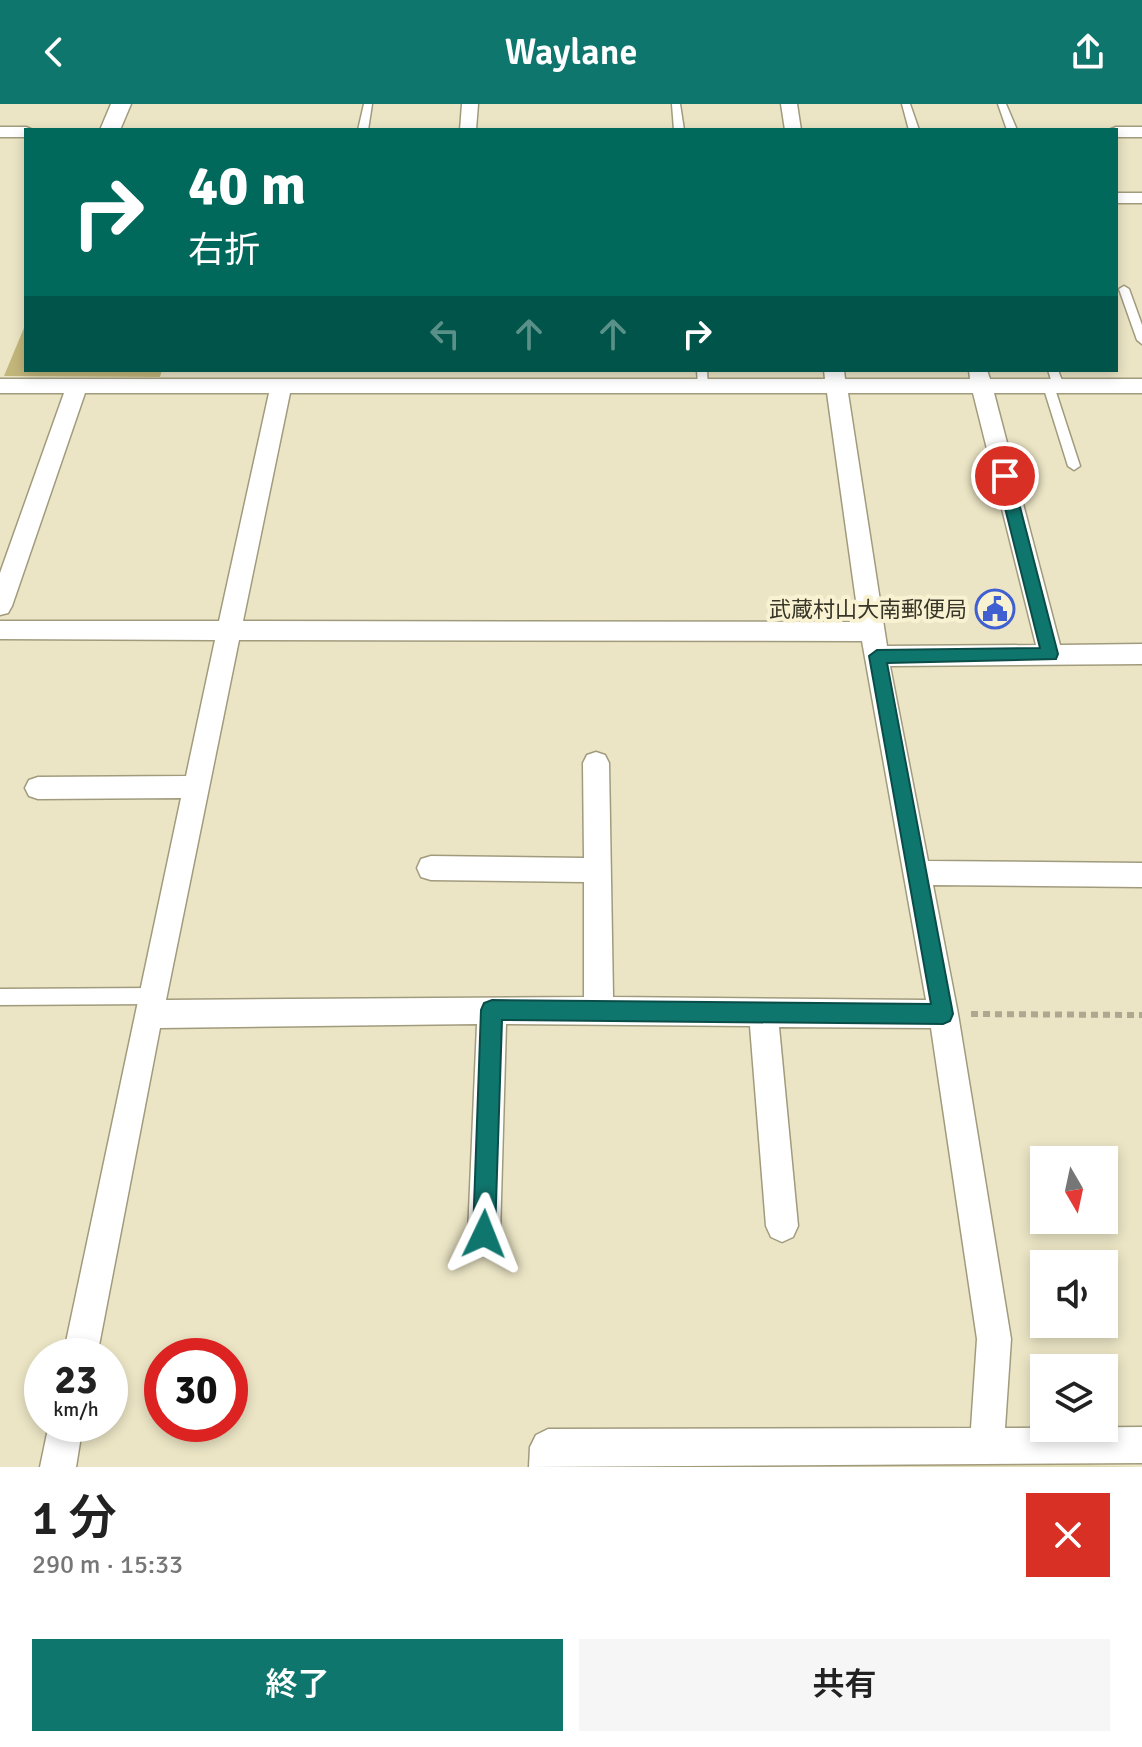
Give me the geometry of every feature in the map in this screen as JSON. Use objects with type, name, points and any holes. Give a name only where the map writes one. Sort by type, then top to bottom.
[{"type":"street","points":[[111,128],[121,104]]},
{"type":"street","points":[[468,128],[470,104]]},
{"type":"street","points":[[789,104],[793,128]]},
{"type":"street","points":[[0,132],[24,132]]},
{"type":"street","points":[[1118,132],[1142,132]]},
{"type":"street","points":[[1118,198],[1142,198]]},
{"type":"street","points":[[0,386],[77,386],[168,378],[281,386],[703,378],[980,378],[1142,386]]},
{"type":"street","points":[[835,378],[874,644],[943,1014],[994,1339],[987,1443]]},
{"type":"street","points":[[980,378],[1050,654]]},
{"type":"street","points":[[0,606],[77,386]]},
{"type":"street","points":[[84,1338],[150,1005],[281,386]]},
{"type":"street","points":[[0,630],[229,631],[874,644],[1050,654],[1142,654]]},
{"type":"street","points":[[596,763],[599,1011]]},
{"type":"street","points":[[38,788],[198,787]]},
{"type":"street","points":[[431,868],[598,870]]},
{"type":"street","points":[[917,873],[1142,875]]},
{"type":"street","points":[[150,1005],[943,1014]]},
{"type":"street","points":[[484,1234],[492,1010]]},
{"type":"street","points":[[763,1012],[782,1226]]},
{"type":"street","points":[[58,1467],[63,1442]]},
{"type":"street","points":[[547,1467],[548,1447],[987,1443],[1142,1445]]},
{"type":"lane","points":[[363,128],[368,104]]},
{"type":"lane","points":[[676,104],[679,128]]},
{"type":"lane","points":[[906,104],[913,128]]},
{"type":"lane","points":[[1002,104],[1011,128]]},
{"type":"lane","points":[[1124,289],[1142,340]]},
{"type":"lane","points":[[1053,380],[1074,466]]},
{"type":"lane","points":[[0,997],[150,1005]]},
{"type":"path","points":[[943,1014],[1142,1015]]},
{"type":"shaded area","points":[[24,328],[24,372],[161,372],[160,377],[4,376]]},
{"type":"shaded area","points":[[1013,1462],[1137,1467],[801,1467]]},
{"type":"place","name":"武蔵村山大南郵便局","points":[[995,609]]},
{"type":"route","points":[[484,1234],[492,1010],[943,1014],[877,656],[1050,654],[1005,476]]}]
